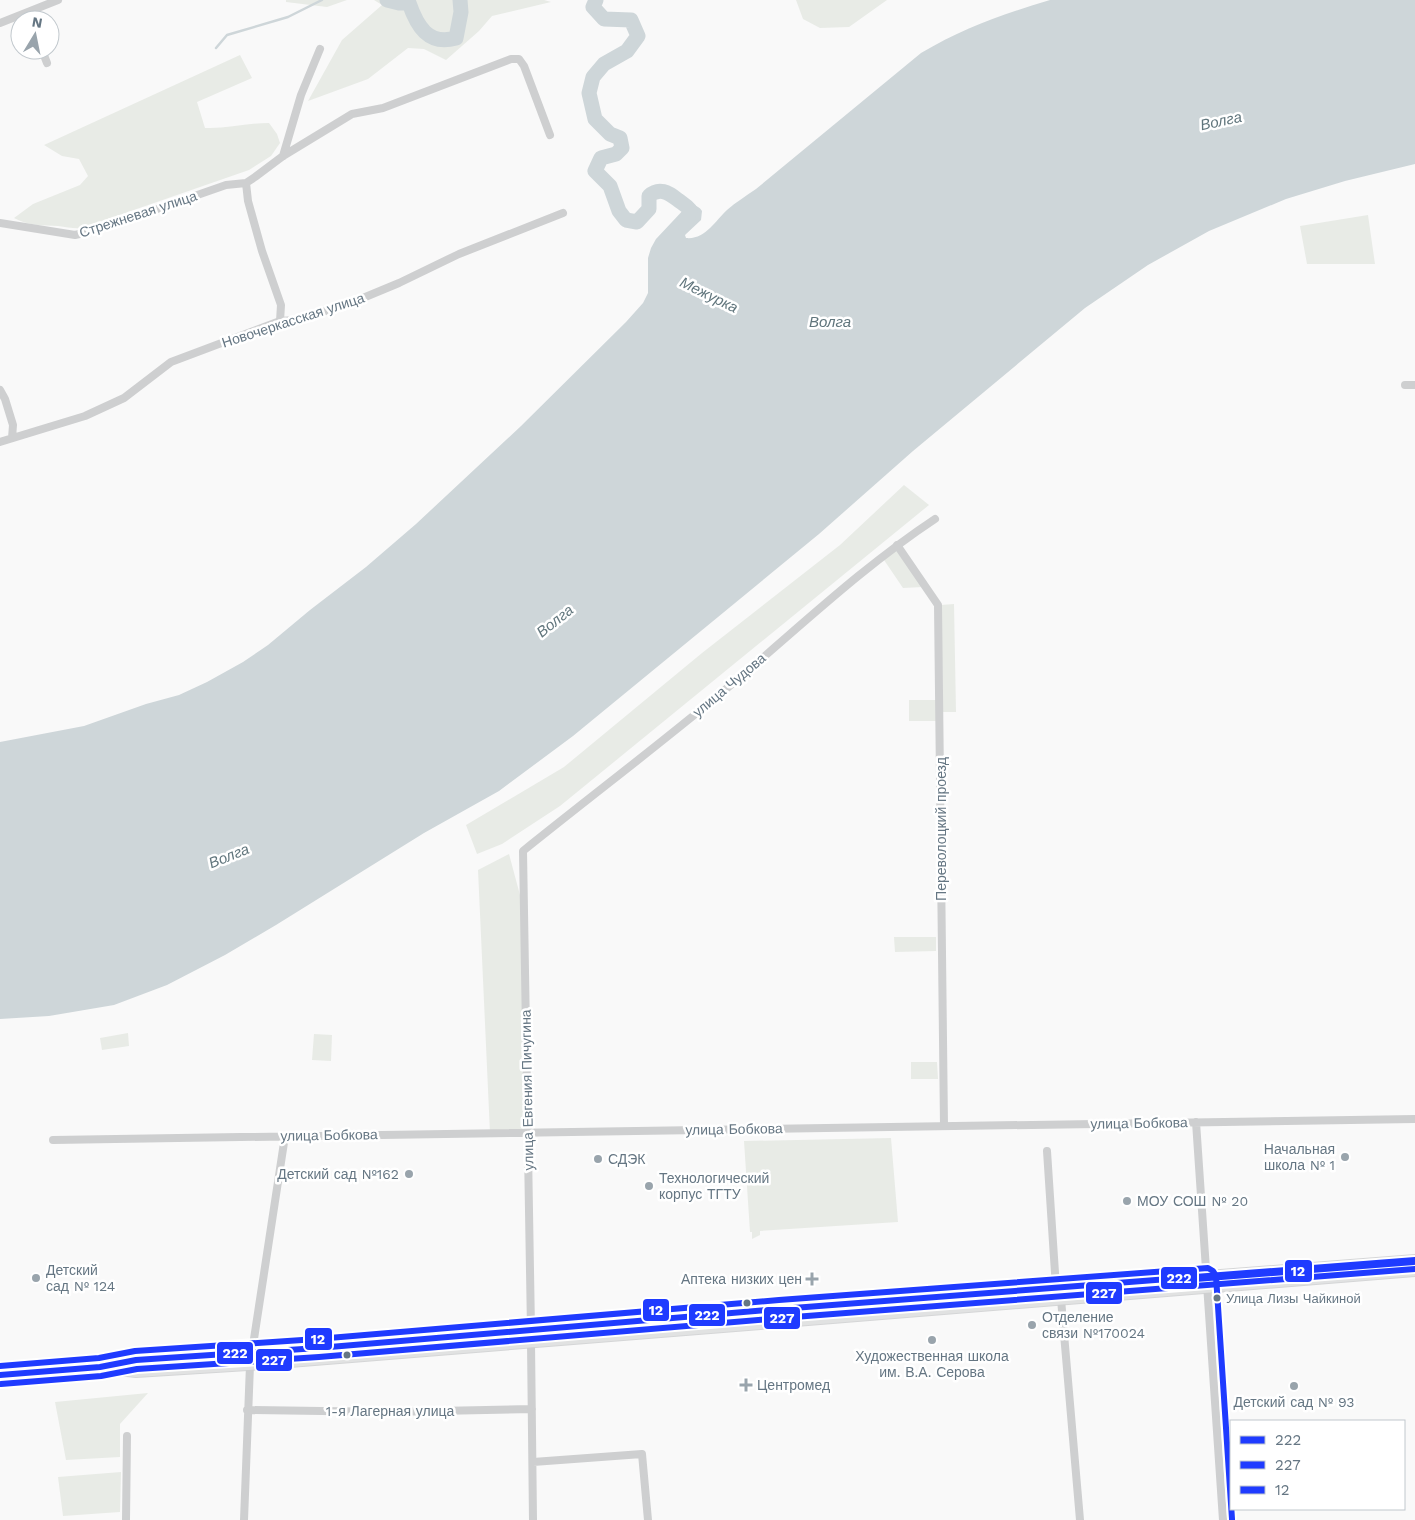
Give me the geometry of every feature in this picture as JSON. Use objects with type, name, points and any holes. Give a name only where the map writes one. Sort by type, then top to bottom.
[{"type":"main road","points":[[100,1367],[136,1372],[250,1365],[912,1313],[1061,1299],[1415,1260]]},
{"type":"main road","points":[[0,1375],[100,1367],[136,1360],[1061,1288],[1415,1271]]},
{"type":"main road","points":[[1061,1288],[1061,1299]]},
{"type":"main road","points":[[531,1343],[534,1330]]},
{"type":"street","points":[[40,10],[58,0]]},
{"type":"street","points":[[283,156],[301,95],[320,49]]},
{"type":"street","points":[[280,321],[282,306],[262,251],[248,201],[246,183],[283,156],[352,114],[383,108],[510,60],[519,59],[524,66],[550,135]]},
{"type":"street","name":"Стрежневая улица","points":[[0,223],[75,235],[100,229],[226,185],[246,183]]},
{"type":"street","name":"Новочеркасская улица","points":[[0,442],[85,416],[124,398],[171,362],[280,321],[296,320],[346,305],[399,283],[459,254],[563,213]]},
{"type":"street","points":[[1405,385],[1415,385]]},
{"type":"street","points":[[0,390],[5,399],[13,425],[12,438]]},
{"type":"street","name":"улица Чудова","points":[[523,851],[693,716],[897,545],[935,520]]},
{"type":"street","name":"Переволоцкий проезд","points":[[897,545],[938,605],[944,1126]]},
{"type":"street","name":"улица Евгения Пичугина","points":[[523,851],[527,1132],[534,1330]]},
{"type":"street","name":"улица Бобкова","points":[[53,1140],[1415,1119]]},
{"type":"street","points":[[1196,1122],[1223,1520]]},
{"type":"street","points":[[244,1520],[250,1365],[285,1136]]},
{"type":"street","points":[[1047,1150],[1061,1288]]},
{"type":"street","points":[[1061,1299],[1080,1520]]},
{"type":"street","points":[[531,1343],[533,1520]]},
{"type":"street","name":"1-я Лагерная улица","points":[[248,1410],[389,1412],[532,1410]]},
{"type":"street","points":[[126,1520],[127,1436]]},
{"type":"street","points":[[533,1462],[642,1454],[648,1520]]},
{"type":"shaded area","points":[[286,0],[347,0],[327,7],[286,2]]},
{"type":"shaded area","points":[[374,0],[544,0],[551,2],[492,16],[479,31],[446,60],[424,49],[408,48],[368,79],[308,101],[342,40],[382,5]]},
{"type":"shaded area","points":[[796,0],[887,0],[849,27],[820,28],[803,19]]},
{"type":"shaded area","points":[[240,55],[252,78],[197,102],[205,128],[269,123],[277,134],[280,143],[271,156],[249,170],[82,228],[36,225],[14,218],[33,204],[80,185],[88,176],[79,159],[62,156],[44,145]]},
{"type":"shaded area","points":[[1368,215],[1375,264],[1307,264],[1300,226]]},
{"type":"shaded area","points":[[904,485],[929,505],[560,806],[502,844],[477,854],[466,825],[564,767],[702,653],[840,545]]},
{"type":"shaded area","points":[[896,550],[923,587],[903,588],[884,560]]},
{"type":"shaded area","points":[[954,604],[956,712],[943,712],[941,605]]},
{"type":"shaded area","points":[[909,700],[936,700],[936,721],[909,721]]},
{"type":"shaded area","points":[[509,854],[524,910],[527,1132],[490,1133],[478,870]]},
{"type":"shaded area","points":[[894,937],[936,937],[936,951],[895,952]]},
{"type":"shaded area","points":[[128,1033],[129,1046],[102,1050],[100,1038]]},
{"type":"shaded area","points":[[314,1034],[332,1035],[331,1061],[312,1060]]},
{"type":"shaded area","points":[[911,1062],[937,1062],[938,1079],[911,1079]]},
{"type":"shaded area","points":[[891,1138],[898,1222],[760,1231],[760,1235],[752,1239],[744,1141]]},
{"type":"shaded area","points":[[148,1393],[120,1424],[120,1457],[66,1460],[55,1402]]},
{"type":"shaded area","points":[[121,1472],[120,1512],[63,1516],[58,1477]]},
{"type":"water","name":"Волга","points":[[1050,0],[1415,0],[1415,164],[1345,181],[1286,199],[1209,231],[1148,265],[1085,308],[913,451],[819,534],[573,736],[499,791],[424,833],[225,955],[167,985],[114,1005],[49,1016],[0,1019],[0,742],[84,726],[146,704],[179,695],[243,662],[268,645],[366,567],[416,524],[521,426],[626,322],[643,303],[648,293],[648,258],[651,248],[656,239],[687,206],[696,206],[702,211],[701,220],[685,235],[686,238],[693,238],[709,229],[730,207],[756,189],[921,53],[952,36],[984,22]]},
{"type":"waterway","points":[[216,48],[227,35],[288,17],[322,0]]},
{"type":"waterway","name":"Межурка","points":[[387,0],[409,3],[416,19],[425,32],[431,37],[446,40],[456,38],[461,12],[460,0]]},
{"type":"waterway","name":"Межурка","points":[[596,0],[593,7],[604,19],[631,20],[638,36],[627,51],[604,64],[593,77],[589,93],[595,119],[610,134],[620,138],[622,148],[616,154],[601,158],[595,171],[610,186],[619,211],[626,220],[637,222],[649,209],[649,196],[660,191],[671,195],[690,210],[684,224]]},
{"type":"transit line","name":"222","points":[[0,1375],[100,1367],[136,1360],[318,1348],[780,1309],[1415,1260]]},
{"type":"transit line","name":"12","points":[[1183,1280],[1414,1262]]},
{"type":"transit line","name":"12","points":[[0,1366],[99,1358],[135,1351],[317,1339],[779,1300],[1208,1268],[1216,1276],[1230,1489]]},
{"type":"transit line","name":"227","points":[[1,1384],[101,1376],[137,1369],[319,1357],[781,1318],[1415,1269]]},
{"type":"transit line","name":"12","points":[[1231,1510],[1232,1519]]},
{"type":"place","name":"Начальная школа № 1","points":[[1345,1157]]},
{"type":"place","name":"СДЭК","points":[[598,1159]]},
{"type":"place","name":"Детский сад №162","points":[[409,1174]]},
{"type":"place","name":"Технологический корпус ТГТУ","points":[[649,1186]]},
{"type":"place","name":"МОУ СОШ № 20","points":[[1127,1201]]},
{"type":"place","name":"Детский сад № 124","points":[[36,1278]]},
{"type":"place","name":"Аптека низких цен","points":[[812,1279]]},
{"type":"place","name":"Улица Лизы Чайкиной","points":[[1217,1298]]},
{"type":"place","name":"Отделение связи №170024","points":[[1032,1325]]},
{"type":"place","name":"Художественная школа им. В.А. Серова","points":[[932,1340]]},
{"type":"place","name":"Центромед","points":[[746,1385]]},
{"type":"place","name":"Детский сад № 93","points":[[1294,1386]]}]
